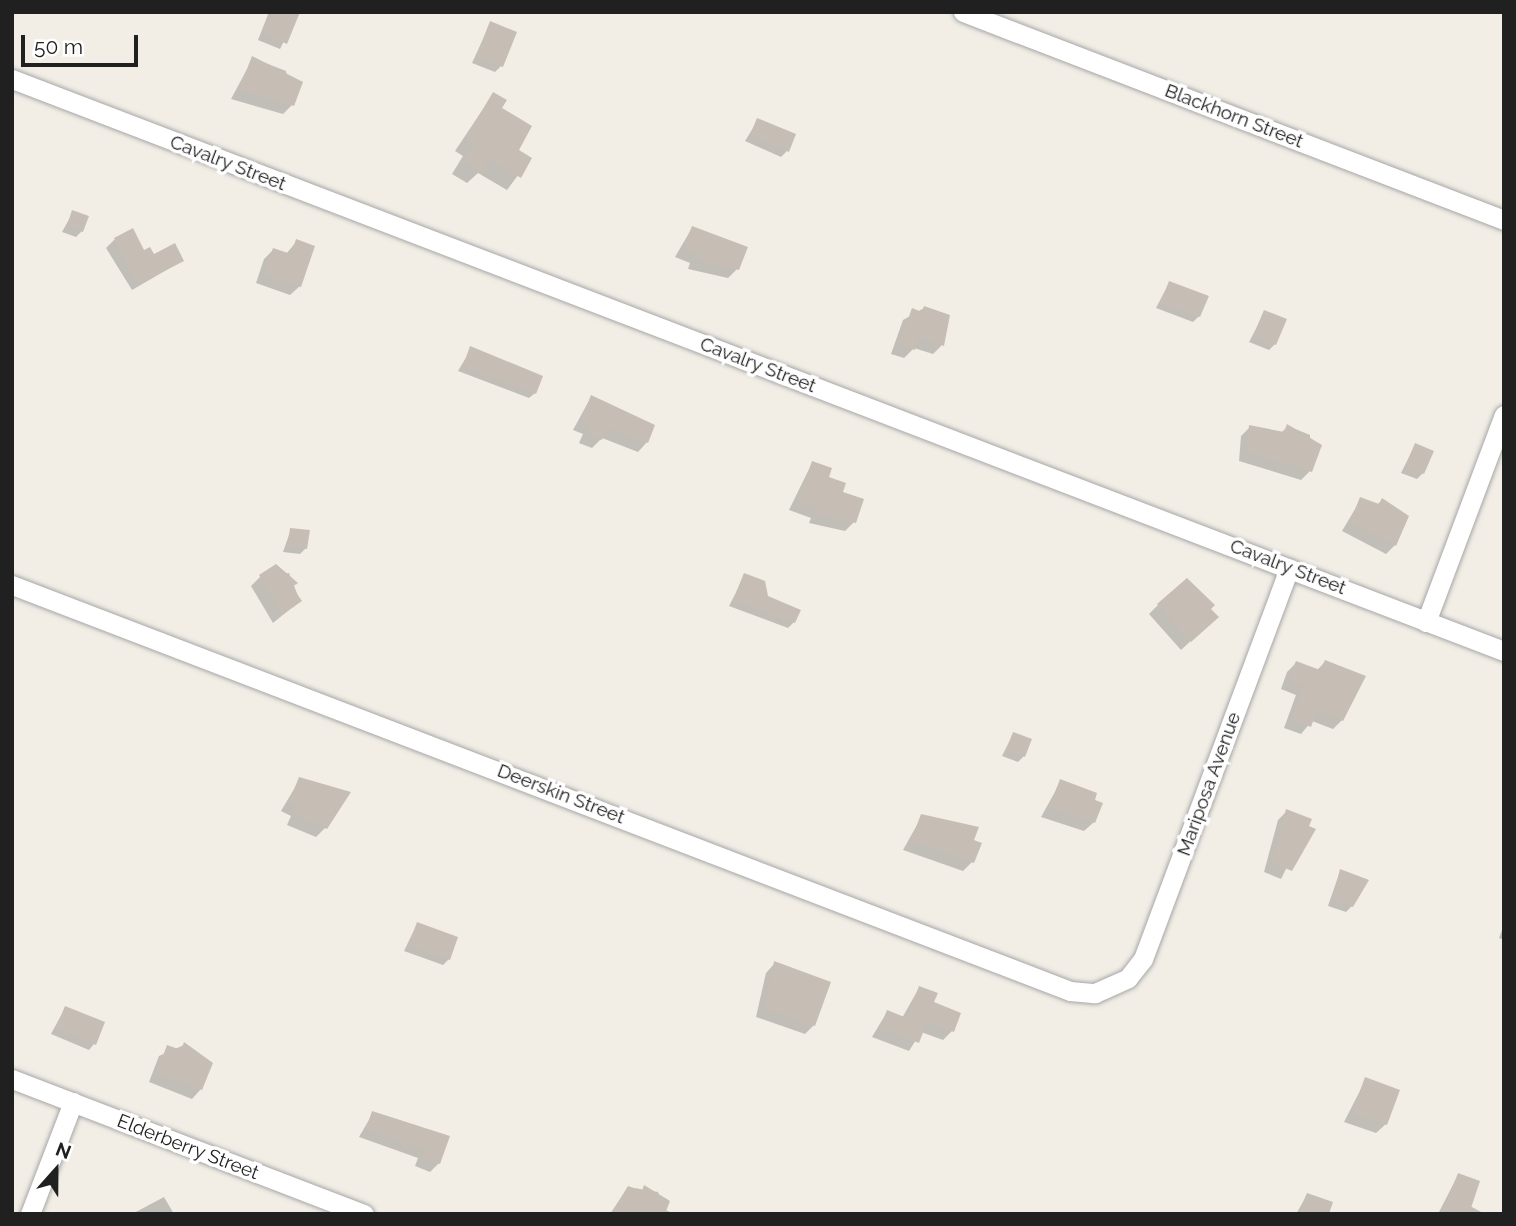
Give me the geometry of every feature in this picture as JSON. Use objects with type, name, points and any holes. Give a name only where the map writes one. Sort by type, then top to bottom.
[{"type":"street","name":"Blackhorn Street","points":[[963,12],[1504,220]]},
{"type":"street","name":"Cavalry Street","points":[[12,79],[1504,651]]},
{"type":"street","points":[[1426,622],[1504,415]]},
{"type":"street","name":"Mariposa Avenue","points":[[1111,988],[1128,978],[1153,936],[1289,568]]},
{"type":"street","name":"Deerskin Street","points":[[12,585],[1070,991],[1111,988]]},
{"type":"street","name":"Elderberry Street","points":[[12,1079],[364,1214]]},
{"type":"street","points":[[30,1214],[73,1102]]},
{"type":"building","points":[[271,12],[300,12],[287,44],[262,34]]},
{"type":"building","points":[[490,21],[517,32],[503,67],[476,57]]},
{"type":"building","points":[[252,56],[303,82],[294,106],[239,90]]},
{"type":"building","points":[[493,92],[507,100],[502,108],[532,126],[519,150],[532,158],[521,178],[489,159],[481,172],[464,161],[474,143],[466,138]]},
{"type":"building","points":[[757,118],[796,134],[789,152],[750,135]]},
{"type":"building","points":[[72,210],[89,216],[83,232],[67,226]]},
{"type":"building","points":[[692,226],[748,247],[739,270],[696,260],[698,254],[683,248]]},
{"type":"building","points":[[133,228],[144,250],[150,247],[154,254],[175,243],[184,261],[143,282],[135,279],[114,238]]},
{"type":"building","points":[[296,239],[315,246],[301,287],[264,274],[273,248],[291,254]]},
{"type":"building","points":[[1169,281],[1209,296],[1200,317],[1161,302]]},
{"type":"building","points":[[924,306],[950,315],[944,346],[919,337],[915,350],[899,345],[912,308],[922,312]]},
{"type":"building","points":[[1264,310],[1287,319],[1276,345],[1253,336]]},
{"type":"building","points":[[470,346],[543,376],[536,394],[463,366]]},
{"type":"building","points":[[591,395],[655,425],[648,443],[607,427],[602,440],[587,434],[591,424],[581,421]]},
{"type":"building","points":[[1287,424],[1322,445],[1312,472],[1247,452],[1249,425],[1284,432]]},
{"type":"building","points":[[1415,443],[1434,451],[1424,474],[1405,467]]},
{"type":"building","points":[[812,461],[832,468],[829,477],[846,483],[843,492],[864,499],[856,523],[817,514],[819,508],[798,501]]},
{"type":"building","points":[[1360,497],[1379,504],[1382,498],[1409,516],[1396,546],[1350,522]]},
{"type":"building","points":[[290,528],[310,530],[307,549],[288,546]]},
{"type":"building","points":[[276,564],[298,583],[292,587],[302,601],[282,615],[259,575]]},
{"type":"building","points":[[744,573],[765,581],[768,596],[801,610],[795,623],[733,600]]},
{"type":"building","points":[[1187,578],[1215,605],[1211,609],[1219,617],[1191,642],[1157,604]]},
{"type":"building","points":[[1325,660],[1366,676],[1343,721],[1317,711],[1311,727],[1291,719],[1304,686],[1288,680],[1296,661],[1320,670]]},
{"type":"building","points":[[1013,732],[1032,739],[1025,757],[1006,750]]},
{"type":"building","points":[[299,777],[351,792],[327,829],[295,816],[299,806],[289,802]]},
{"type":"building","points":[[1060,779],[1097,793],[1095,800],[1103,803],[1095,823],[1049,808]]},
{"type":"building","points":[[1286,809],[1312,819],[1309,826],[1316,829],[1292,871],[1272,863]]},
{"type":"building","points":[[921,814],[979,827],[974,840],[982,843],[974,863],[911,841]]},
{"type":"building","points":[[1340,869],[1369,880],[1353,907],[1333,900]]},
{"type":"building","points":[[417,922],[458,937],[450,960],[409,945]]},
{"type":"building","points":[[774,961],[831,982],[815,1026],[765,1008]]},
{"type":"building","points":[[919,986],[938,993],[934,1002],[961,1013],[954,1032],[927,1022],[919,1043],[880,1028],[887,1010],[907,1018]]},
{"type":"building","points":[[65,1006],[105,1022],[96,1045],[56,1028]]},
{"type":"building","points":[[184,1042],[213,1063],[202,1090],[157,1072],[167,1045],[181,1050]]},
{"type":"building","points":[[1365,1077],[1400,1090],[1387,1125],[1352,1113]]},
{"type":"building","points":[[372,1111],[450,1136],[440,1164],[422,1158],[425,1150],[366,1129]]},
{"type":"building","points":[[1458,1173],[1480,1181],[1469,1214],[1444,1209]]},
{"type":"building","points":[[644,1185],[670,1201],[665,1214],[611,1214],[628,1186],[642,1191]]},
{"type":"building","points":[[1307,1193],[1333,1202],[1329,1214],[1298,1214]]}]
